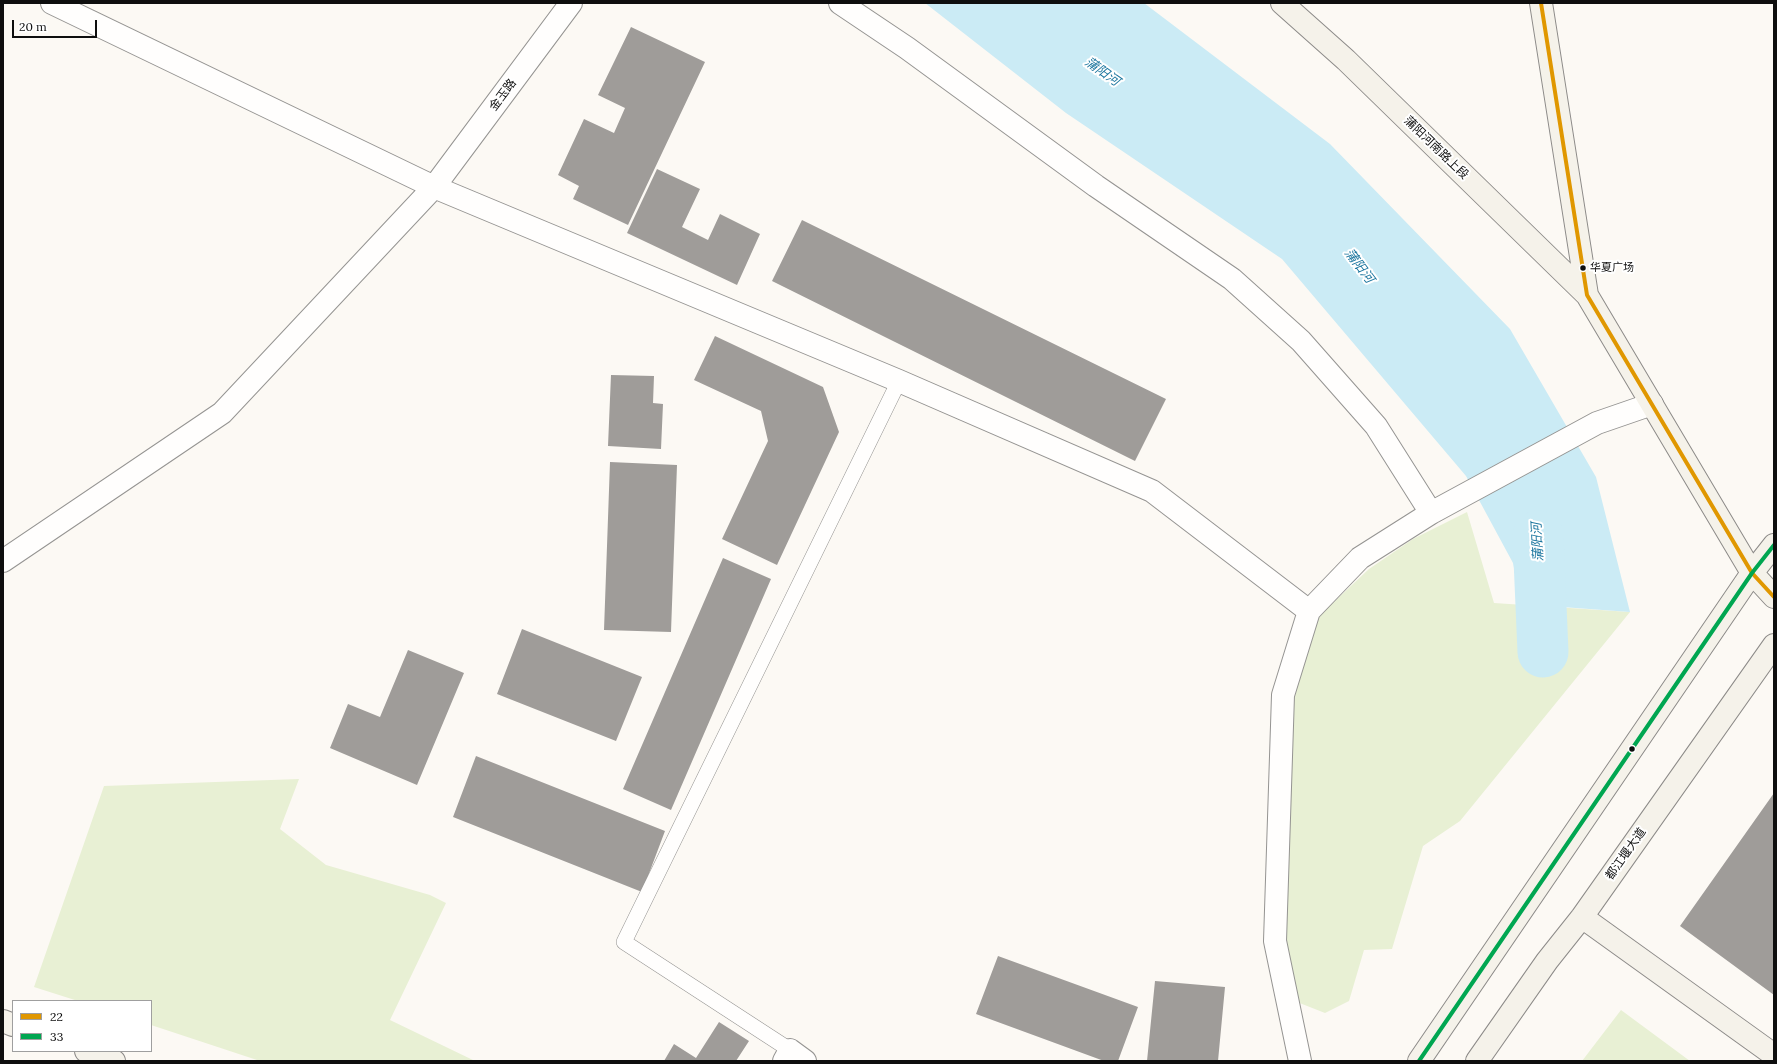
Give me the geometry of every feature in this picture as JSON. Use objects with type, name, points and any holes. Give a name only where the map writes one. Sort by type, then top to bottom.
[{"type":"main road","name":"蒲阳河南路上段","points":[[1282,3],[1346,60],[1587,295]]},
{"type":"main road","points":[[1541,3],[1587,295],[1752,573],[1774,597]]},
{"type":"main road","points":[[1419,1061],[1752,573],[1774,545]]},
{"type":"main road","name":"都江堰大道","points":[[1477,1061],[1547,961],[1582,917],[1774,645]]},
{"type":"main road","points":[[1582,917],[1774,1055]]},
{"type":"main road","points":[[89,1052],[114,1061]]},
{"type":"street","points":[[52,3],[434,187],[899,381],[1152,491],[1309,611]]},
{"type":"street","name":"金玉路","points":[[3,561],[222,413],[434,187],[571,3]]},
{"type":"street","points":[[840,3],[907,48],[1096,186],[1232,279],[1301,341],[1376,426],[1431,513]]},
{"type":"street","points":[[1300,1061],[1275,940],[1284,695],[1309,611],[1360,558],[1431,513],[1597,422],[1652,404]]},
{"type":"lane","points":[[793,1057],[624,942],[899,381]]},
{"type":"green space","points":[[1467,512],[1494,603],[1630,612],[1460,821],[1423,846],[1392,949],[1364,950],[1349,1001],[1325,1013],[1297,1002],[1284,930],[1289,695],[1320,615],[1369,569],[1413,539]]},
{"type":"green space","points":[[299,779],[280,829],[326,865],[430,895],[446,903],[390,1020],[475,1061],[260,1061],[152,1025],[152,1000],[75,1000],[34,987],[104,786]]},
{"type":"green space","points":[[1621,1010],[1690,1061],[1582,1061]]},
{"type":"water","points":[[925,3],[1144,3],[1330,144],[1510,329],[1596,477],[1630,612],[1521,604],[1513,563],[1466,476],[1282,259],[1066,113]]},
{"type":"building","points":[[631,27],[705,62],[628,225],[573,199],[579,186],[558,175],[584,119],[614,133],[625,108],[598,95]]},
{"type":"building","points":[[657,169],[700,189],[682,227],[708,240],[720,214],[760,234],[737,285],[627,233]]},
{"type":"building","points":[[802,220],[1166,399],[1135,461],[772,281]]},
{"type":"building","points":[[715,336],[823,387],[839,432],[777,565],[722,539],[768,441],[761,411],[694,380]]},
{"type":"building","points":[[611,375],[654,376],[653,403],[663,404],[661,449],[608,446]]},
{"type":"building","points":[[610,462],[677,465],[671,632],[604,630]]},
{"type":"building","points":[[723,558],[771,579],[671,810],[623,789]]},
{"type":"building","points":[[522,629],[642,677],[616,741],[497,694]]},
{"type":"building","points":[[408,650],[464,673],[417,785],[330,748],[348,704],[380,717]]},
{"type":"building","points":[[476,756],[665,831],[642,892],[453,817]]},
{"type":"building","points":[[1774,793],[1774,995],[1680,926]]},
{"type":"building","points":[[998,956],[1138,1007],[1118,1061],[1104,1061],[976,1014]]},
{"type":"building","points":[[1155,981],[1225,987],[1218,1061],[1147,1061]]},
{"type":"building","points":[[719,1022],[749,1041],[736,1061],[664,1061],[674,1044],[696,1058]]},
{"type":"waterway","name":"蒲阳河","points":[[1538,536],[1543,652]]},
{"type":"transit line","name":"22","points":[[1541,3],[1587,295],[1752,573],[1774,597]]},
{"type":"transit line","name":"33","points":[[1419,1061],[1752,573],[1774,545]]},
{"type":"place","name":"华夏广场","points":[[1583,268]]}]
